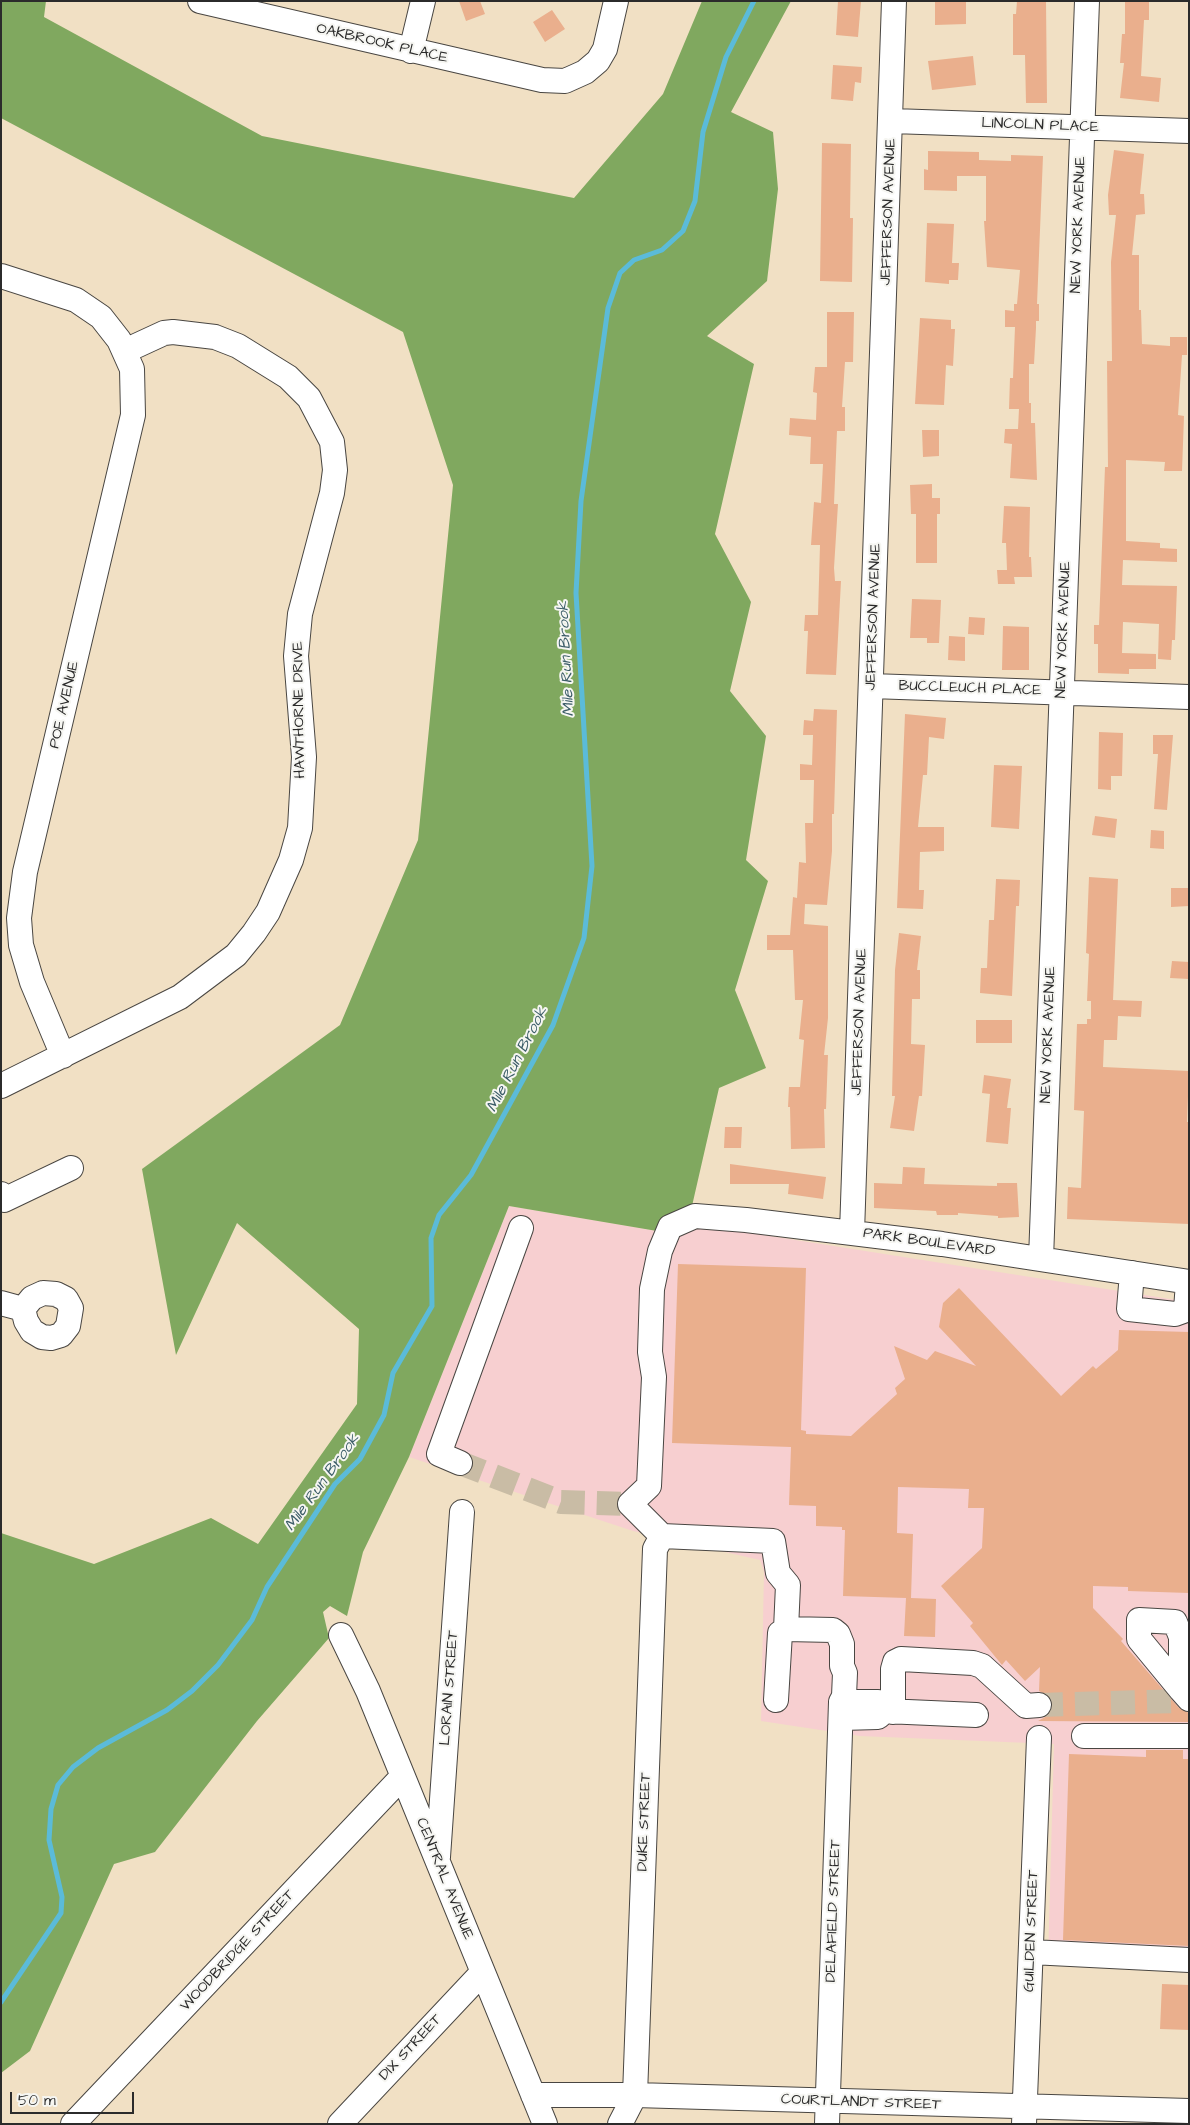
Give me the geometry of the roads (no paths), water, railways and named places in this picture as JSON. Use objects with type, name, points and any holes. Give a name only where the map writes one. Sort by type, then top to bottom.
[{"type":"street","name":"OAKBROOK PLACE","points":[[200,1],[227,5],[411,51],[542,80],[565,81],[585,72],[598,61],[605,48],[616,1]]},
{"type":"street","points":[[411,51],[423,1]]},
{"type":"street","name":"JEFFERSON AVENUE","points":[[852,1232],[892,121],[894,1]]},
{"type":"street","name":"NEW YORK AVENUE","points":[[1041,1259],[1087,1]]},
{"type":"street","name":"LINCOLN PLACE","points":[[892,121],[1189,131]]},
{"type":"street","points":[[1,276],[76,300],[102,317],[125,351]]},
{"type":"street","name":"HAWTHORNE DRIVE","points":[[1,1086],[180,997],[236,955],[268,912],[291,860],[300,828],[304,758],[296,656],[300,614],[332,493],[335,470],[332,442],[309,398],[288,377],[238,346],[216,337],[173,332],[164,333],[125,351]]},
{"type":"street","name":"POE AVENUE","points":[[63,1056],[32,982],[20,945],[19,918],[25,872],[133,415],[132,369],[125,351]]},
{"type":"street","name":"BUCCLEUCH PLACE","points":[[871,686],[1189,698]]},
{"type":"street","points":[[1,1194],[4,1200],[71,1168]]},
{"type":"street","name":"PARK BOULEVARD","points":[[658,1542],[630,1504],[649,1486],[654,1377],[650,1352],[652,1290],[660,1252],[670,1227],[695,1216],[852,1232],[1188,1282]]},
{"type":"street","points":[[460,1464],[439,1454],[521,1228]]},
{"type":"street","points":[[1132,1273],[1129,1309],[1175,1314],[1186,1310],[1188,1282]]},
{"type":"street","name":"LORAIN STREET","points":[[438,1864],[462,1512]]},
{"type":"street","points":[[658,1542],[773,1540],[778,1573],[788,1585],[786,1629],[780,1632],[776,1700]]},
{"type":"street","name":"DUKE STREET","points":[[635,2095],[658,1542]]},
{"type":"street","name":"DELAFIELD STREET","points":[[786,1629],[833,1630],[838,1634],[842,1644],[842,1666],[835,1672],[835,1694],[841,1706],[827,2113]]},
{"type":"street","name":"CENTRAL AVENUE","points":[[341,1635],[368,1691],[545,2124]]},
{"type":"street","points":[[889,1711],[893,1669],[895,1662],[901,1659],[973,1663],[982,1666],[1033,1706]]},
{"type":"street","points":[[1170,1664],[1184,1698]]},
{"type":"street","points":[[841,1706],[878,1717],[889,1711],[976,1715]]},
{"type":"street","points":[[1084,1736],[1189,1736]]},
{"type":"street","name":"GUILDEN STREET","points":[[1024,2115],[1039,1738]]},
{"type":"street","name":"WOODBRIDGE STREET","points":[[73,2124],[402,1777]]},
{"type":"street","points":[[1031,1952],[1189,1960]]},
{"type":"street","name":"DIX STREET","points":[[340,2124],[482,1972]]},
{"type":"street","name":"COURTLANDT STREET","points":[[533,2095],[635,2095],[827,2113],[1024,2115],[1189,2111]]},
{"type":"street","points":[[620,2124],[635,2095]]},
{"type":"waterway","name":"Mile Run Brook","points":[[1,2002],[61,1913],[62,1897],[49,1840],[51,1809],[58,1785],[73,1767],[98,1748],[167,1710],[192,1691],[218,1665],[252,1620],[267,1587],[335,1484],[360,1459],[384,1415],[393,1373],[432,1306],[431,1238],[439,1215],[471,1175],[553,1025],[584,938],[592,866],[576,593],[581,501],[608,308],[620,273],[634,260],[662,250],[683,231],[695,201],[703,132],[726,57],[754,1]]},
{"type":"tunnel","points":[[460,1463],[561,1502],[630,1504]]},
{"type":"tunnel","points":[[1039,1705],[1177,1701]]}]
